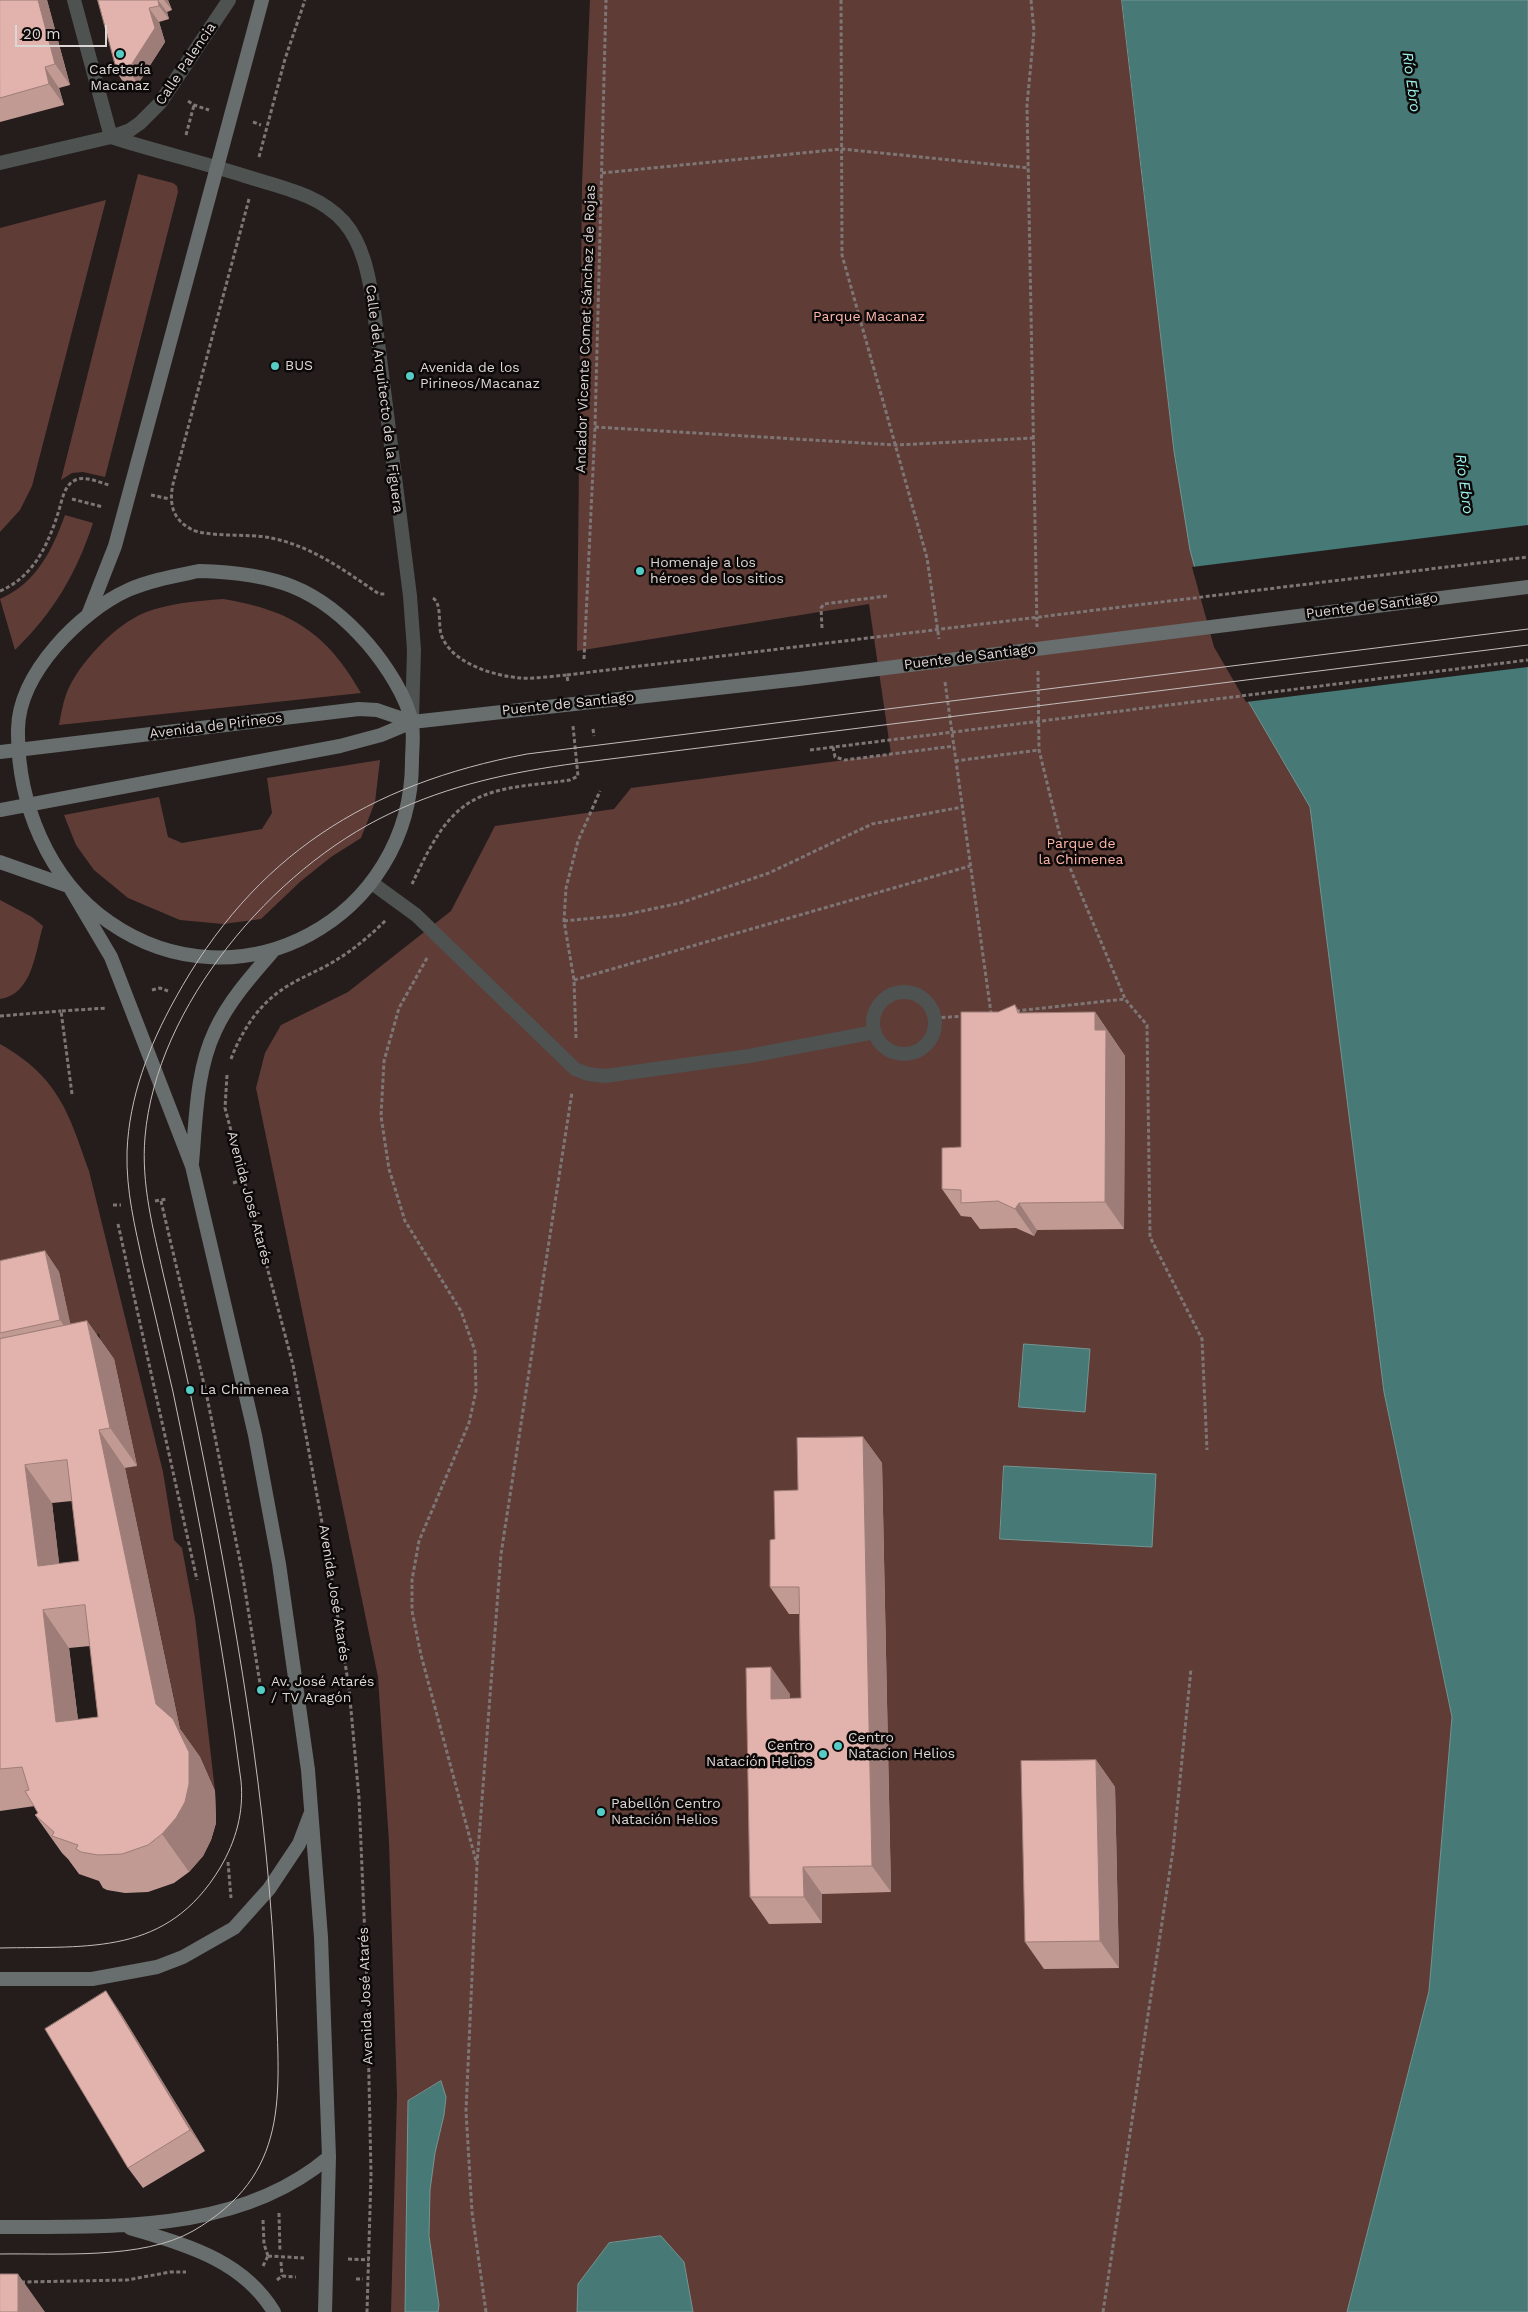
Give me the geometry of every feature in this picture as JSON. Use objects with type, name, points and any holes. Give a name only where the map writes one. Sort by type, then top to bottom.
[{"type":"main road","points":[[87,616],[115,546],[262,0]]},
{"type":"main road","points":[[0,862],[69,886],[96,913],[127,934],[162,949],[220,958],[236,958],[274,951],[318,931],[344,913],[372,884],[392,853],[405,819],[412,785],[412,722],[401,694],[381,659],[353,627],[327,605],[296,587],[262,576],[200,572],[154,580],[129,589],[107,601],[87,616],[54,649],[33,677],[22,704],[18,727],[19,749],[30,805],[45,848],[55,867],[69,886],[111,957],[192,1166],[252,1426],[279,1564],[298,1686],[312,1809],[325,2019],[329,2157],[325,2312]]},
{"type":"main road","name":"Puente de Santiago","points":[[412,722],[799,679],[1528,587]]},
{"type":"main road","name":"Avenida de Pirineos","points":[[0,752],[359,709],[377,710],[412,722]]},
{"type":"main road","points":[[0,810],[340,746],[381,735],[412,722]]},
{"type":"main road","points":[[192,1166],[201,1073],[215,1031],[253,974],[274,951]]},
{"type":"main road","points":[[0,1979],[92,1979],[157,1967],[183,1957],[234,1928],[270,1889],[298,1844],[312,1809]]},
{"type":"main road","points":[[0,2227],[125,2226],[195,2217],[236,2207],[293,2184],[329,2157]]},
{"type":"main road","points":[[125,2226],[172,2240],[215,2258],[242,2275],[274,2312]]},
{"type":"street","points":[[74,0],[111,137]]},
{"type":"street","name":"Calle Palencia","points":[[0,163],[111,137],[130,130],[150,115],[229,0]]},
{"type":"street","name":"Calle Palencia","points":[[111,137],[216,167]]},
{"type":"street","name":"Calle del Arquitecto de la Figuera","points":[[216,167],[306,196],[335,213],[346,224],[355,241],[369,278],[410,596],[414,650],[412,722]]},
{"type":"street","points":[[372,884],[416,916],[574,1069],[588,1074],[605,1076],[749,1056],[874,1032]]},
{"type":"street","points":[[902,992],[920,996],[927,1002],[935,1018],[935,1028],[927,1044],[911,1054],[893,1052],[885,1048],[874,1032],[873,1023],[878,1005],[893,994],[902,992]]},
{"type":"path","points":[[305,0],[285,59],[170,499],[180,521],[192,530],[204,533],[255,535],[297,545],[321,556],[379,594]]},
{"type":"path","name":"Andador Vicente Comet Sánchez de Rojas","points":[[584,659],[595,427],[606,0]]},
{"type":"path","points":[[841,0],[842,255],[927,558],[940,648]]},
{"type":"path","points":[[1031,0],[1034,31],[1028,105],[1028,168],[1037,637]]},
{"type":"path","points":[[183,98],[194,105],[209,110]]},
{"type":"path","points":[[185,138],[194,105]]},
{"type":"path","points":[[250,122],[261,125]]},
{"type":"path","points":[[602,173],[842,148],[1028,168]]},
{"type":"path","points":[[595,427],[896,446],[1034,438]]},
{"type":"path","points":[[0,591],[25,574],[42,554],[53,529],[66,488],[72,481],[80,478],[112,485]]},
{"type":"path","points":[[154,495],[170,499]]},
{"type":"path","points":[[72,499],[107,509]]},
{"type":"path","points":[[426,598],[436,600],[443,640],[449,650],[458,656],[506,676],[522,678],[567,675],[1528,557]]},
{"type":"path","points":[[822,628],[821,608],[824,604],[887,596]]},
{"type":"path","points":[[810,750],[1528,660]]},
{"type":"path","points":[[1037,667],[1039,750],[1065,856],[1125,999],[1147,1025],[1150,1237],[1202,1339],[1208,1450]]},
{"type":"path","points":[[567,675],[568,681]]},
{"type":"path","points":[[944,677],[991,1014]]},
{"type":"path","points":[[593,729],[594,736]]},
{"type":"path","points":[[410,888],[443,828],[472,801],[506,790],[570,780],[578,776],[574,731]]},
{"type":"path","points":[[833,747],[835,757],[845,760],[954,746]]},
{"type":"path","points":[[955,761],[1039,750]]},
{"type":"path","points":[[486,2312],[472,2212],[466,2111],[477,1864],[500,1554],[568,1122],[574,1069],[577,1025],[574,980],[564,921],[566,888],[578,841],[600,791]]},
{"type":"path","points":[[564,921],[624,916],[680,904],[769,873],[872,824],[962,807]]},
{"type":"path","points":[[574,980],[971,866]]},
{"type":"path","points":[[231,1061],[244,1031],[260,1009],[275,994],[340,957],[372,934],[387,919]]},
{"type":"path","points":[[440,938],[422,963],[399,1008],[384,1061],[381,1116],[389,1169],[405,1220],[462,1311],[475,1351],[476,1391],[469,1422],[419,1541],[412,1580],[412,1611],[421,1654],[477,1864]]},
{"type":"path","points":[[152,990],[160,988],[168,991]]},
{"type":"path","points":[[1010,1011],[1125,999]]},
{"type":"path","points":[[0,1016],[107,1008]]},
{"type":"path","points":[[61,1011],[72,1094]]},
{"type":"path","points":[[982,1014],[1000,1012]]},
{"type":"path","points":[[935,1018],[972,1015]]},
{"type":"path","name":"Avenida José Atarés","points":[[228,1068],[226,1108],[293,1365],[328,1555],[349,1688],[359,1798],[367,1985],[371,2175],[367,2312]]},
{"type":"path","points":[[232,1183],[239,1182]]},
{"type":"path","points":[[155,1201],[167,1199]]},
{"type":"path","points":[[161,1201],[209,1406],[242,1571],[261,1690]]},
{"type":"path","points":[[113,1205],[120,1205]]},
{"type":"path","points":[[118,1224],[197,1580]]},
{"type":"path","points":[[1102,2312],[1173,1850],[1191,1669]]},
{"type":"path","points":[[228,1862],[232,1906]]},
{"type":"path","points":[[279,2204],[280,2252]]},
{"type":"path","points":[[263,2218],[263,2235],[268,2256],[296,2258]]},
{"type":"path","points":[[357,2260],[369,2260]]},
{"type":"path","points":[[281,2262],[282,2276],[296,2277]]},
{"type":"path","points":[[19,2282],[127,2280],[170,2272],[187,2272]]},
{"type":"path","points":[[356,2279],[363,2279]]},
{"type":"green space","points":[[590,0],[1122,0],[1174,451],[1216,646],[1310,807],[1384,1392],[1452,1717],[1429,1991],[1347,2312],[391,2312],[397,2095],[389,1842],[378,1677],[256,1088],[265,1053],[281,1025],[348,992],[451,911],[495,826],[614,809],[631,788],[891,754],[869,604],[577,651],[582,184]]},
{"type":"green space","points":[[138,174],[173,183],[177,186],[178,192],[105,477],[83,472],[72,473],[61,480]]},
{"type":"green space","points":[[106,200],[32,486],[20,510],[0,532],[0,228]]},
{"type":"green space","points":[[65,515],[93,523],[79,559],[62,591],[41,621],[15,650],[0,599],[24,584],[33,575],[48,553]]},
{"type":"green space","points":[[223,599],[268,610],[288,618],[305,628],[335,655],[361,693],[59,725],[66,696],[80,669],[99,646],[121,626],[144,613],[163,607]]},
{"type":"green space","points":[[380,760],[375,802],[361,838],[331,857],[301,881],[261,919],[223,924],[180,920],[128,898],[94,870],[76,845],[64,815],[159,797],[168,837],[182,843],[262,829],[272,813],[267,778]]},
{"type":"green space","points":[[0,900],[32,917],[43,926],[35,959],[26,981],[20,989],[0,999]]},
{"type":"green space","points":[[0,1044],[20,1056],[35,1069],[58,1097],[67,1113],[89,1171],[163,1472],[174,1540],[182,1548],[195,1618],[215,1791],[200,1757],[183,1742],[125,1468],[136,1466],[105,1361],[99,1334],[74,1340],[0,1284]]},
{"type":"water","name":"Río Ebro","points":[[1122,0],[1528,0],[1528,2312],[1347,2312],[1429,1991],[1452,1717],[1384,1392],[1310,807],[1216,646],[1190,550],[1174,451]]},
{"type":"water","points":[[1024,1344],[1090,1349],[1085,1412],[1019,1407]]},
{"type":"water","points":[[1004,1466],[1156,1474],[1152,1547],[1000,1539]]},
{"type":"water","points":[[441,2081],[446,2097],[430,2190],[429,2236],[439,2305],[438,2312],[405,2312],[408,2101]]},
{"type":"water","points":[[661,2236],[684,2262],[693,2312],[577,2312],[578,2284],[609,2243]]},
{"type":"pier","points":[[1528,525],[1528,667],[1246,702],[1214,647],[1192,567]]},
{"type":"building","points":[[0,0],[38,0],[55,64],[45,67],[49,84],[0,98]]},
{"type":"building","points":[[98,0],[158,0],[159,6],[149,8],[155,28],[128,70],[118,74]]},
{"type":"building","points":[[1015,1005],[1018,1013],[1095,1012],[1095,1030],[1106,1030],[1105,1202],[1019,1203],[1015,1209],[998,1201],[961,1203],[961,1190],[942,1189],[942,1148],[961,1147],[961,1012],[998,1012]]},
{"type":"building","points":[[45,1251],[60,1320],[0,1333],[0,1261]]},
{"type":"building","points":[[87,1321],[110,1428],[99,1430],[156,1704],[173,1719],[189,1752],[189,1784],[185,1802],[176,1818],[162,1834],[148,1845],[122,1854],[98,1855],[81,1852],[76,1849],[78,1845],[52,1836],[54,1832],[35,1815],[38,1813],[25,1791],[29,1790],[22,1767],[0,1769],[0,1339]],"holes":[[[67,1460],[79,1561],[38,1566],[25,1465]],[[85,1605],[98,1717],[56,1722],[43,1610]]]},
{"type":"building","points":[[863,1437],[872,1866],[803,1867],[804,1897],[750,1897],[746,1668],[771,1667],[771,1699],[801,1698],[799,1587],[770,1587],[770,1540],[775,1539],[774,1491],[798,1490],[797,1438]]},
{"type":"building","points":[[1096,1760],[1100,1941],[1025,1942],[1021,1761]]},
{"type":"building","points":[[106,1991],[190,2130],[128,2168],[45,2029]]},
{"type":"building","points":[[0,2274],[18,2274],[18,2312],[0,2312]]},
{"type":"tram line","points":[[0,1948],[95,1945],[124,1940],[151,1931],[176,1917],[199,1897],[226,1858],[238,1826],[242,1793],[241,1781],[219,1634],[173,1392],[134,1223],[128,1181],[127,1152],[132,1112],[142,1072],[157,1035],[175,999],[206,948],[241,904],[279,866],[321,834],[367,807],[416,785],[469,767],[527,754],[1528,629]]},
{"type":"tram line","points":[[0,2254],[73,2254],[125,2251],[149,2247],[193,2231],[225,2209],[248,2184],[263,2158],[272,2130],[277,2100],[278,2068],[276,1998],[272,1926],[258,1782],[237,1639],[189,1388],[152,1223],[146,1189],[144,1154],[145,1137],[154,1088],[171,1039],[196,992],[228,947],[264,906],[303,869],[346,838],[389,814],[458,787],[505,775],[578,763],[1528,645]]},
{"type":"place","name":"Cafetería Macanaz","points":[[120,54]]},
{"type":"place","name":"BUS","points":[[275,366]]},
{"type":"place","name":"Avenida de los Pirineos/Macanaz","points":[[410,376]]},
{"type":"place","name":"Homenaje a los héroes de los sitios","points":[[640,571]]},
{"type":"place","name":"La Chimenea","points":[[190,1390]]},
{"type":"place","name":"Av. José Atarés / TV Aragón","points":[[261,1690]]},
{"type":"place","name":"Centro Natacion Helios","points":[[838,1746]]},
{"type":"place","name":"Centro Natación Helios","points":[[823,1754]]},
{"type":"place","name":"Pabellón Centro Natación Helios","points":[[601,1812]]},
{"type":"park label","name":"Parque Macanaz","points":[[869,317]]},
{"type":"park label","name":"Parque de la Chimenea","points":[[1081,852]]}]
